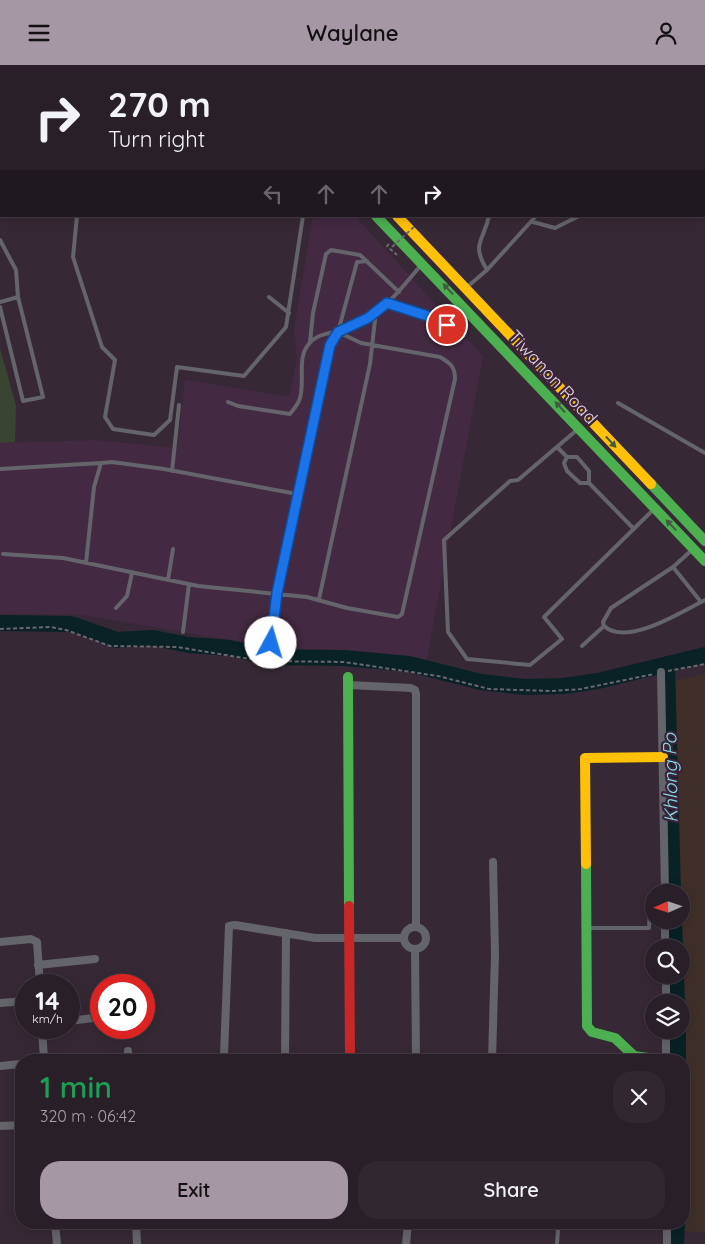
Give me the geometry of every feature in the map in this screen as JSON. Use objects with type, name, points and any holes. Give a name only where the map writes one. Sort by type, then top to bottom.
[{"type":"main road","name":"Tiwanon Road","points":[[377,217],[705,561]]},
{"type":"main road","name":"Tiwanon Road","points":[[398,217],[705,541]]},
{"type":"main road","points":[[425,266],[438,260]]},
{"type":"main road","points":[[349,681],[348,938],[350,1054]]},
{"type":"main road","points":[[632,1054],[615,1038],[589,1030],[586,1010],[585,758],[663,757]]},
{"type":"street","points":[[661,672],[665,884]]},
{"type":"street","points":[[349,681],[415,690],[416,926]]},
{"type":"street","points":[[492,1054],[495,954],[493,862]]},
{"type":"street","points":[[224,1054],[229,926],[315,938],[404,938]]},
{"type":"street","points":[[416,926],[423,930],[426,938],[423,946],[415,949],[407,946],[404,938],[407,929],[416,926]]},
{"type":"street","points":[[285,1054],[286,933]]},
{"type":"street","points":[[0,942],[34,940],[37,942],[39,974]]},
{"type":"street","points":[[415,949],[416,1054]]},
{"type":"street","points":[[38,965],[95,959]]},
{"type":"street","points":[[0,1003],[15,1002]]},
{"type":"street","points":[[43,1039],[44,1054]]},
{"type":"street","points":[[666,1039],[666,1054]]},
{"type":"street","points":[[0,1066],[15,1065]]},
{"type":"street","points":[[0,1126],[15,1125]]},
{"type":"street","points":[[56,1229],[57,1244]]},
{"type":"street","points":[[136,1229],[137,1244]]},
{"type":"street","points":[[406,1244],[407,1229]]},
{"type":"street","points":[[667,1229],[667,1244]]},
{"type":"lane","points":[[77,217],[73,257],[102,347],[115,360],[105,417],[113,429],[154,435],[170,420],[177,367],[244,376],[286,327],[303,217]]},
{"type":"lane","points":[[487,271],[478,256],[479,246],[489,217]]},
{"type":"lane","points":[[465,288],[487,271],[536,217]]},
{"type":"lane","points":[[533,222],[555,229],[577,217]]},
{"type":"lane","points":[[0,240],[16,270],[18,297],[44,397],[23,401],[0,307]]},
{"type":"lane","points":[[310,342],[313,313],[326,255],[331,250],[360,255],[399,292]]},
{"type":"lane","points":[[271,643],[277,593],[330,345],[338,332],[357,262],[367,261]]},
{"type":"lane","points":[[228,402],[238,406],[290,414],[300,397],[303,353],[310,342],[318,335],[338,332],[353,327],[373,314],[425,266]]},
{"type":"lane","points":[[0,302],[18,297]]},
{"type":"lane","points":[[269,297],[289,313]]},
{"type":"lane","points":[[387,303],[437,319],[447,325]]},
{"type":"lane","points":[[320,599],[368,373],[375,321],[373,314]]},
{"type":"lane","points":[[3,553],[63,558],[189,584],[320,599],[398,617],[402,614],[455,379],[455,369],[450,363],[440,357],[372,346],[349,339],[338,332]]},
{"type":"lane","points":[[618,403],[705,453]]},
{"type":"lane","points":[[172,471],[179,405]]},
{"type":"lane","points":[[579,428],[518,480],[510,481],[444,540],[448,632],[467,659],[530,665],[562,639],[544,617],[655,508]]},
{"type":"lane","points":[[557,447],[567,457],[577,457],[589,471],[589,483],[634,529]]},
{"type":"lane","points":[[567,457],[564,463],[567,471],[580,483],[589,483]]},
{"type":"lane","points":[[0,469],[112,462],[298,494]]},
{"type":"lane","points":[[86,563],[94,487],[101,463]]},
{"type":"lane","points":[[582,646],[604,626],[611,608],[673,567],[694,548]]},
{"type":"lane","points":[[168,580],[172,549]]},
{"type":"lane","points":[[604,626],[611,632],[633,633],[672,617],[703,601],[673,567]]},
{"type":"lane","points":[[116,608],[128,597],[132,573]]},
{"type":"lane","points":[[183,632],[189,584]]},
{"type":"lane","points":[[586,928],[645,928]]},
{"type":"lane","points":[[557,1229],[557,1244]]},
{"type":"path","points":[[397,255],[387,246],[389,244],[392,247],[416,225]]},
{"type":"path","points":[[0,629],[51,627],[66,630],[110,646],[177,647],[262,661],[344,662],[429,675],[489,689],[552,691],[582,689],[661,672]]},
{"type":"path","points":[[674,670],[705,664]]},
{"type":"shaded area","points":[[313,217],[356,217],[483,356],[426,663],[296,651],[82,615],[0,614],[0,443],[96,440],[177,448],[185,380],[289,397],[297,358],[294,330]]},
{"type":"shaded area","points":[[705,674],[705,1232],[681,1231],[681,1229],[690,1229],[690,1054],[679,1054],[680,1039],[690,1039],[690,994],[679,994],[678,984],[690,984],[690,939],[678,939],[678,929],[690,929],[690,884],[677,884],[675,681]]},
{"type":"green space","points":[[0,348],[16,406],[15,442],[0,443]]},
{"type":"waterway","points":[[0,623],[71,624],[117,640],[153,638],[189,645],[230,648],[268,657],[344,658],[409,664],[481,682],[524,687],[563,686],[598,681],[705,655]]},
{"type":"waterway","name":"Khlong Po","points":[[667,664],[673,884]]},
{"type":"waterway","name":"Khlong Po","points":[[674,929],[675,939]]},
{"type":"waterway","name":"Khlong Po","points":[[676,984],[677,994]]},
{"type":"waterway","name":"Khlong Po","points":[[678,1039],[678,1054]]},
{"type":"waterway","name":"Khlong Po","points":[[676,1244],[677,1229]]},
{"type":"traffic: fast","points":[[377,217],[705,561]]},
{"type":"traffic: fast","points":[[651,484],[705,541]]},
{"type":"traffic: fast","points":[[348,677],[349,906]]},
{"type":"traffic: fast","points":[[586,864],[587,1026],[592,1032],[615,1038],[632,1054]]},
{"type":"traffic: slow","points":[[398,217],[651,484]]},
{"type":"traffic: slow","points":[[586,864],[585,758],[663,757]]},
{"type":"traffic: jam","points":[[349,906],[350,1054]]},
{"type":"route","points":[[271,643],[277,593],[330,345],[338,332],[353,327],[387,303],[402,309],[421,313],[447,325]]}]
